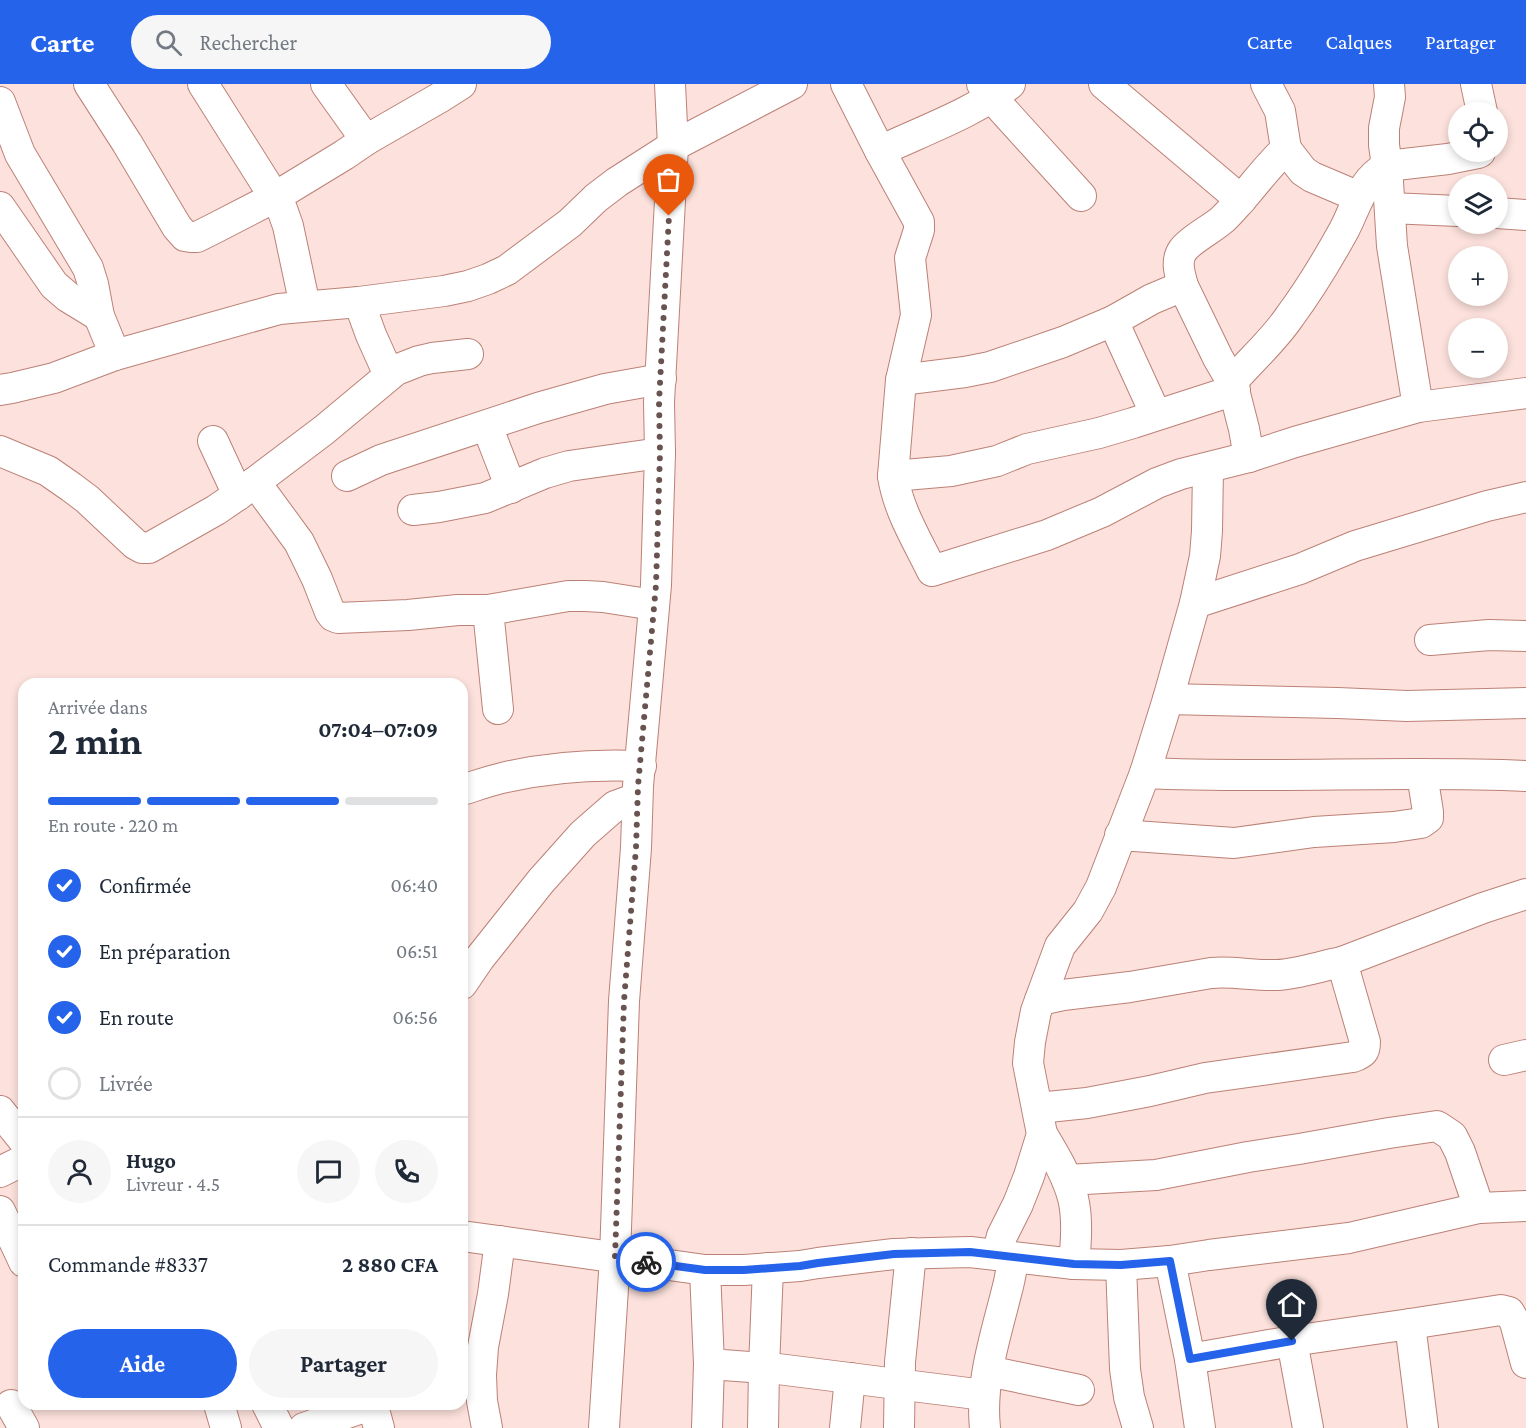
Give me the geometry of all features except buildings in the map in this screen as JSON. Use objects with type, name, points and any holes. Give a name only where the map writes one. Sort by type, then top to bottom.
[{"type":"street","points":[[89,84],[177,227],[185,236],[190,237],[197,237],[275,197],[444,89]]},
{"type":"street","points":[[203,84],[282,209],[288,226],[304,306]]},
{"type":"street","points":[[326,84],[366,140]]},
{"type":"street","points":[[0,390],[54,378],[115,355],[279,309],[359,302],[468,286],[507,270],[570,223],[617,182],[673,146],[792,84]]},
{"type":"street","points":[[846,84],[919,222],[919,230],[910,258],[916,315],[901,381],[893,476],[902,510],[932,571],[1047,535],[1102,512],[1157,483],[1181,474],[1249,457],[1418,407],[1526,393]]},
{"type":"street","points":[[1104,84],[1241,200]]},
{"type":"street","points":[[1266,84],[1280,111],[1286,150],[1303,171],[1359,197]]},
{"type":"street","points":[[1389,84],[1390,97],[1384,128],[1384,145],[1392,246],[1418,407]]},
{"type":"street","points":[[1476,84],[1480,102]]},
{"type":"street","points":[[604,1428],[615,1257],[624,1001],[636,848],[637,798],[654,605],[660,453],[659,402],[673,146],[663,89]]},
{"type":"street","points":[[880,151],[953,117],[994,89],[1081,196]]},
{"type":"street","points":[[0,102],[20,154],[88,268],[99,316],[115,355]]},
{"type":"street","points":[[1249,457],[1233,386],[1183,286],[1178,261],[1182,251],[1223,219],[1268,167],[1286,150]]},
{"type":"street","points":[[893,476],[951,471],[997,462],[1027,449],[1133,423],[1233,386],[1290,317],[1345,228],[1367,182],[1387,166],[1448,159]]},
{"type":"street","points":[[0,207],[54,285],[68,297],[99,316]]},
{"type":"street","points":[[1390,208],[1448,211]]},
{"type":"street","points":[[1508,214],[1526,215]]},
{"type":"street","points":[[901,381],[990,367],[1062,342],[1113,321],[1152,299],[1183,286]]},
{"type":"street","points":[[359,302],[389,375]]},
{"type":"street","points":[[1113,321],[1156,415]]},
{"type":"street","points":[[0,451],[48,471],[87,499],[135,544],[142,548],[149,548],[216,510],[246,489],[324,430],[396,370],[419,361],[468,354]]},
{"type":"street","points":[[347,476],[381,460],[538,408],[594,392],[661,379]]},
{"type":"street","points":[[487,426],[511,488]]},
{"type":"street","points":[[213,441],[246,489],[298,542],[317,579],[327,606],[333,616],[338,618],[488,610],[568,596],[654,605]]},
{"type":"street","points":[[413,510],[485,498],[569,466],[660,453]]},
{"type":"street","points":[[1074,1264],[1076,1237],[1072,1195],[1040,1121],[1028,1064],[1033,1023],[1060,946],[1088,911],[1101,887],[1145,773],[1195,603],[1205,556],[1208,468]]},
{"type":"street","points":[[1195,603],[1300,569],[1355,546],[1526,497]]},
{"type":"street","points":[[488,610],[498,710]]},
{"type":"street","points":[[1430,640],[1489,635],[1526,636]]},
{"type":"street","points":[[1168,699],[1407,706],[1526,702]]},
{"type":"street","points":[[468,788],[500,778],[538,771],[584,766],[640,766]]},
{"type":"street","points":[[1145,773],[1526,776]]},
{"type":"street","points":[[1120,835],[1234,843],[1314,832],[1421,823],[1428,818],[1422,774]]},
{"type":"street","points":[[468,976],[541,881],[583,834],[615,806],[637,798]]},
{"type":"street","points":[[1040,1000],[1211,973],[1283,975],[1342,962],[1526,894]]},
{"type":"street","points":[[1040,1121],[1104,1100],[1205,1078],[1353,1058],[1365,1049],[1365,1042],[1342,962]]},
{"type":"street","points":[[0,1111],[18,1134]]},
{"type":"street","points":[[985,1428],[983,1412],[986,1383],[994,1338],[1008,1287],[1002,1236],[1029,1176],[1040,1121]]},
{"type":"street","points":[[1066,1180],[1156,1175],[1248,1157],[1437,1126],[1452,1136],[1460,1152],[1479,1208]]},
{"type":"street","points":[[0,1172],[18,1163]]},
{"type":"street","points":[[468,1237],[705,1270],[800,1266],[911,1253],[970,1252],[1074,1264],[1121,1265],[1349,1238],[1479,1208],[1526,1206]]},
{"type":"street","points":[[0,1211],[18,1249]]},
{"type":"street","points":[[488,1428],[482,1401],[482,1356],[500,1241]]},
{"type":"street","points":[[898,1428],[899,1385],[911,1253]]},
{"type":"street","points":[[1170,1261],[1190,1359],[1200,1428]]},
{"type":"street","points":[[1121,1265],[1125,1369],[1129,1396],[1138,1428]]},
{"type":"street","points":[[763,1428],[768,1268]]},
{"type":"street","points":[[705,1270],[709,1364],[707,1428]]},
{"type":"street","points":[[1190,1359],[1292,1341],[1501,1310],[1509,1312],[1515,1322],[1526,1363]]},
{"type":"street","points":[[1410,1324],[1423,1428]]},
{"type":"street","points":[[1292,1341],[1308,1428]]},
{"type":"street","points":[[709,1364],[764,1368],[899,1385],[986,1383],[1079,1390]]},
{"type":"street","points":[[845,1428],[850,1378]]},
{"type":"street","points":[[270,1410],[279,1428]]},
{"type":"street","points":[[304,1428],[356,1410]]},
{"type":"street","points":[[375,1410],[379,1428]]},
{"type":"way so far","points":[[646,1262],[615,1257],[624,1001],[636,848],[637,798],[656,585],[660,453],[659,402],[669,216]]},
{"type":"route","points":[[646,1262],[705,1270],[744,1270],[800,1266],[894,1254],[970,1252],[1074,1264],[1121,1265],[1170,1261],[1190,1359],[1292,1341]]}]
